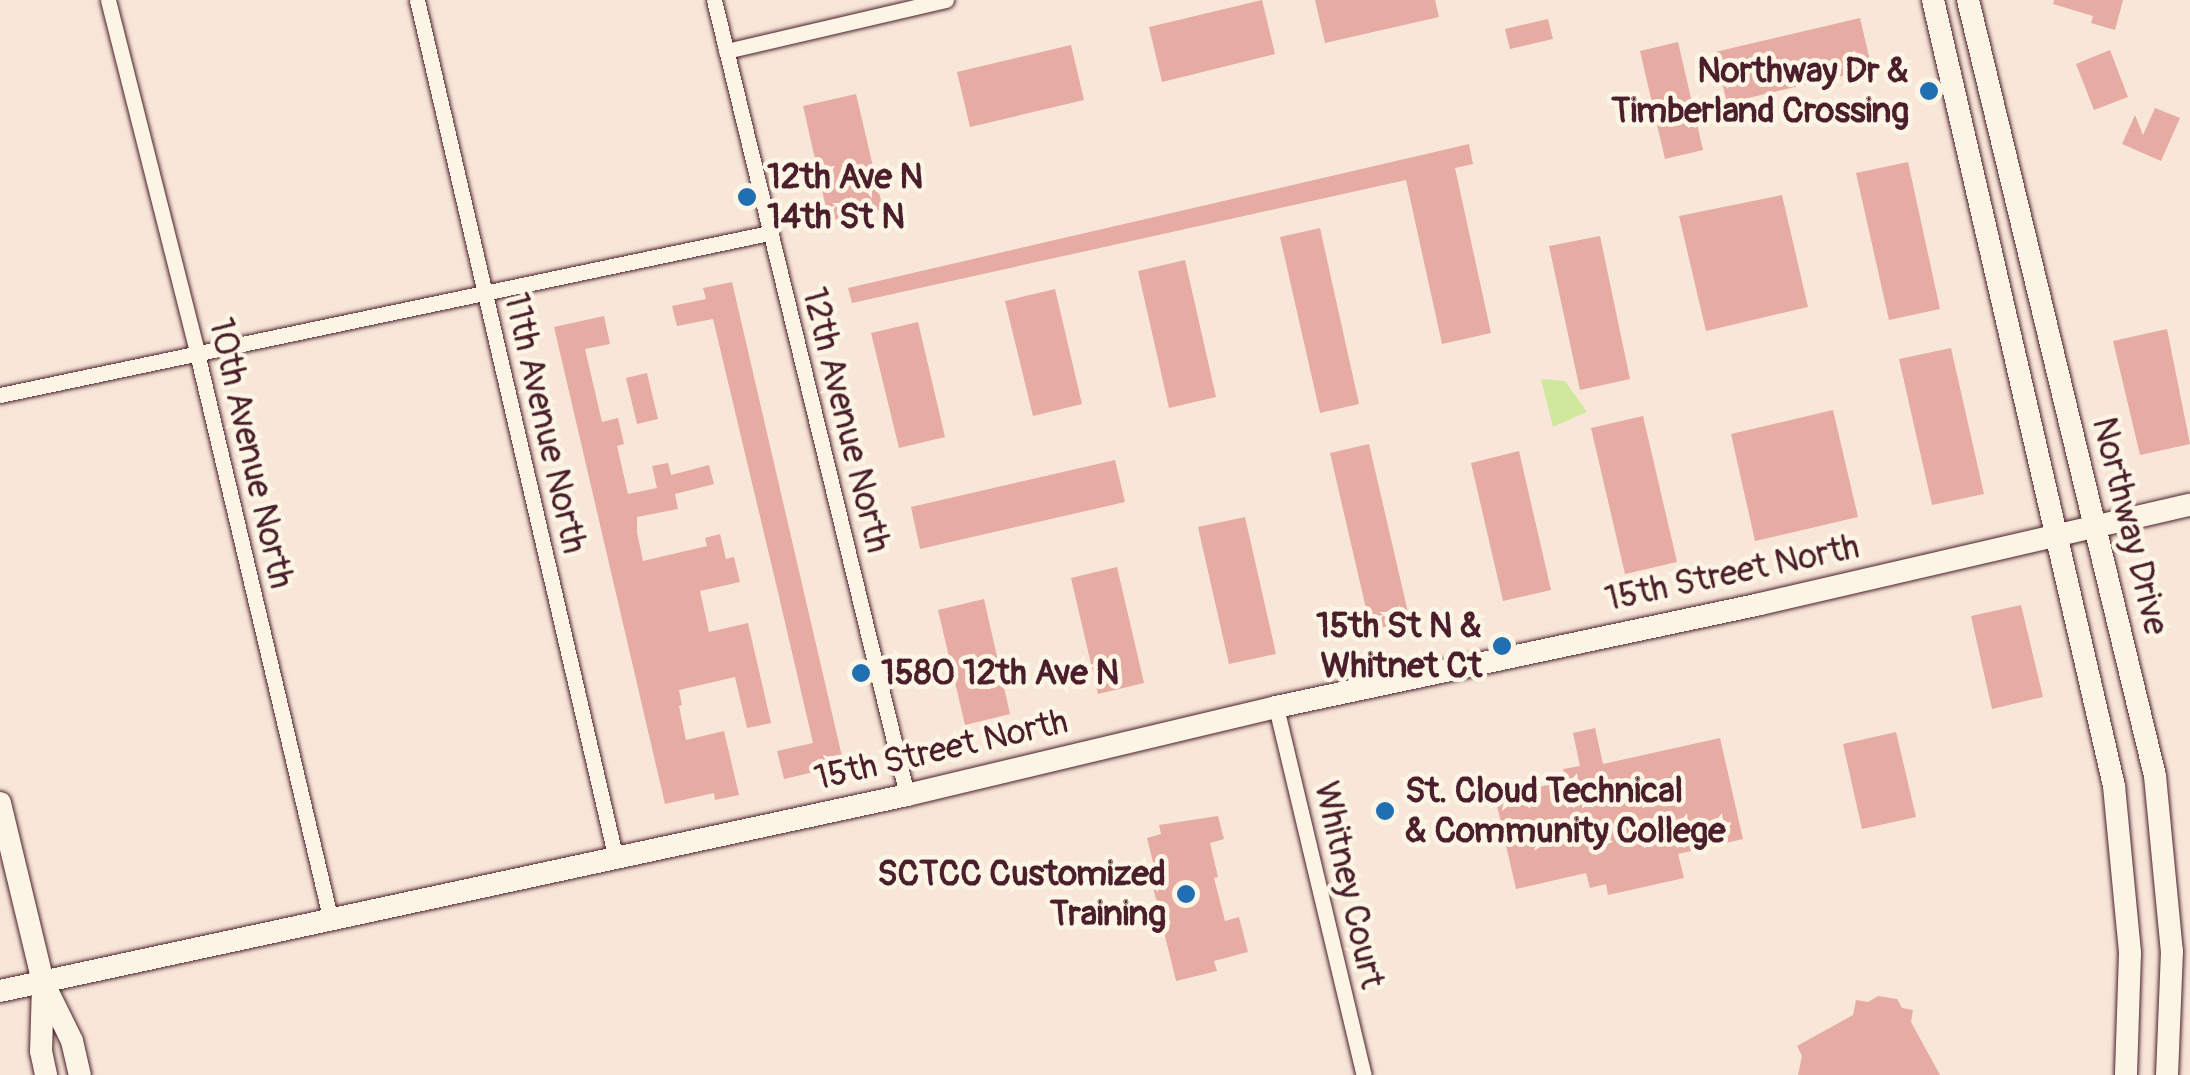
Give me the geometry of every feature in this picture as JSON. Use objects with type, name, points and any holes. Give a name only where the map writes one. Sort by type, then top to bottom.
[{"type":"street","name":"10th Avenue North","points":[[108,0],[197,354],[331,920]]},
{"type":"street","name":"11th Avenue North","points":[[417,0],[616,859]]},
{"type":"street","name":"12th Avenue North","points":[[714,0],[906,795]]},
{"type":"street","points":[[726,51],[946,0]]},
{"type":"street","name":"Northway Drive","points":[[1933,0],[2114,786],[2130,954],[2126,1075]]},
{"type":"street","name":"Northway Drive","points":[[1968,0],[2154,776],[2181,952],[2167,1075]]},
{"type":"street","points":[[0,395],[770,233]]},
{"type":"street","name":"15th Street North","points":[[0,991],[906,795],[1276,708],[2190,505]]},
{"type":"street","name":"Whitney Court","points":[[1276,708],[1364,1075]]},
{"type":"street","points":[[0,803],[43,982],[72,1040],[80,1075]]},
{"type":"street","points":[[43,982],[41,1051],[46,1075]]},
{"type":"green space","points":[[1541,379],[1565,381],[1587,412],[1553,427]]},
{"type":"building","points":[[1262,0],[1275,54],[1162,82],[1149,27]]},
{"type":"building","points":[[1315,0],[1435,0],[1439,17],[1325,43]]},
{"type":"building","points":[[2054,0],[2123,0],[2115,30],[2091,23],[2093,16],[2053,4]]},
{"type":"building","points":[[1860,18],[1872,69],[1727,103],[1715,52]]},
{"type":"building","points":[[1548,19],[1553,39],[1510,49],[1505,29]]},
{"type":"building","points":[[1678,42],[1703,150],[1665,159],[1640,51]]},
{"type":"building","points":[[1071,45],[1084,100],[970,127],[957,72]]},
{"type":"building","points":[[2110,50],[2128,97],[2094,110],[2076,64]]},
{"type":"building","points":[[856,94],[883,209],[829,221],[803,106]]},
{"type":"building","points":[[2155,108],[2180,118],[2161,161],[2122,144],[2135,115],[2143,135]]},
{"type":"building","points":[[1469,144],[1473,164],[1455,168],[1491,333],[1442,344],[1406,180],[852,303],[848,288]]},
{"type":"building","points":[[1908,162],[1940,309],[1889,320],[1856,173]]},
{"type":"building","points":[[1782,195],[1808,307],[1706,331],[1679,216]]},
{"type":"building","points":[[1320,228],[1359,404],[1320,413],[1280,237]]},
{"type":"building","points":[[1600,236],[1630,379],[1580,390],[1549,246]]},
{"type":"building","points":[[1185,260],[1216,397],[1169,408],[1138,271]]},
{"type":"building","points":[[732,282],[844,765],[784,779],[777,751],[813,743],[777,588],[713,319],[677,326],[672,306],[706,299],[703,288]]},
{"type":"building","points":[[1055,289],[1082,404],[1033,416],[1005,301]]},
{"type":"building","points":[[604,316],[610,344],[585,349],[602,422],[618,418],[624,444],[617,446],[628,494],[657,488],[652,466],[668,463],[671,475],[709,465],[714,484],[675,494],[678,509],[637,517],[637,532],[643,561],[707,546],[705,538],[720,534],[726,559],[734,557],[740,582],[700,591],[709,632],[748,623],[771,723],[747,728],[735,677],[679,690],[679,706],[686,740],[724,731],[739,795],[715,800],[714,793],[665,804],[554,327]]},
{"type":"building","points":[[918,322],[945,437],[899,448],[871,333]]},
{"type":"building","points":[[2167,329],[2190,444],[2140,455],[2113,341]]},
{"type":"building","points":[[1951,348],[1984,494],[1932,505],[1899,359]]},
{"type":"building","points":[[647,373],[658,419],[637,424],[626,378]]},
{"type":"building","points":[[1833,410],[1858,517],[1755,541],[1731,434]]},
{"type":"building","points":[[1643,416],[1677,562],[1625,574],[1591,428]]},
{"type":"building","points":[[1369,444],[1410,621],[1371,630],[1330,453]]},
{"type":"building","points":[[1519,451],[1551,590],[1503,601],[1471,463]]},
{"type":"building","points":[[1115,460],[1125,502],[920,549],[911,507]]},
{"type":"building","points":[[1245,517],[1276,654],[1229,664],[1198,527]]},
{"type":"building","points":[[1117,567],[1144,683],[1098,694],[1071,578]]},
{"type":"building","points":[[984,599],[1010,714],[965,725],[938,610]]},
{"type":"building","points":[[2021,605],[2043,697],[1992,709],[1971,616]]},
{"type":"building","points":[[1595,728],[1603,764],[1720,738],[1743,839],[1678,854],[1684,878],[1608,895],[1606,884],[1590,888],[1586,873],[1516,889],[1495,797],[1566,781],[1563,769],[1580,766],[1573,733]]},
{"type":"building","points":[[1896,732],[1916,817],[1862,829],[1843,744]]},
{"type":"building","name":"SCTCC Customized Training","points":[[1218,816],[1224,839],[1210,843],[1218,877],[1214,878],[1225,921],[1239,917],[1248,952],[1214,961],[1217,971],[1176,981],[1153,887],[1159,886],[1147,838],[1161,834],[1159,825]]},
{"type":"building","points":[[1878,996],[1897,999],[1902,1008],[1913,1010],[1911,1022],[1940,1075],[1798,1075],[1802,1056],[1797,1046],[1853,1015],[1856,1000],[1868,1002]]},
{"type":"place","name":"Northway Dr & Timberland Crossing","points":[[1929,91]]},
{"type":"place","name":"12th Ave N 14th St N","points":[[747,197]]},
{"type":"place","name":"15th St N & Whitnet Ct","points":[[1502,646]]},
{"type":"place","name":"1580 12th Ave N","points":[[861,673]]},
{"type":"place","name":"St. Cloud Technical & Community College","points":[[1385,811]]},
{"type":"place","name":"SCTCC Customized Training","points":[[1186,894]]}]
